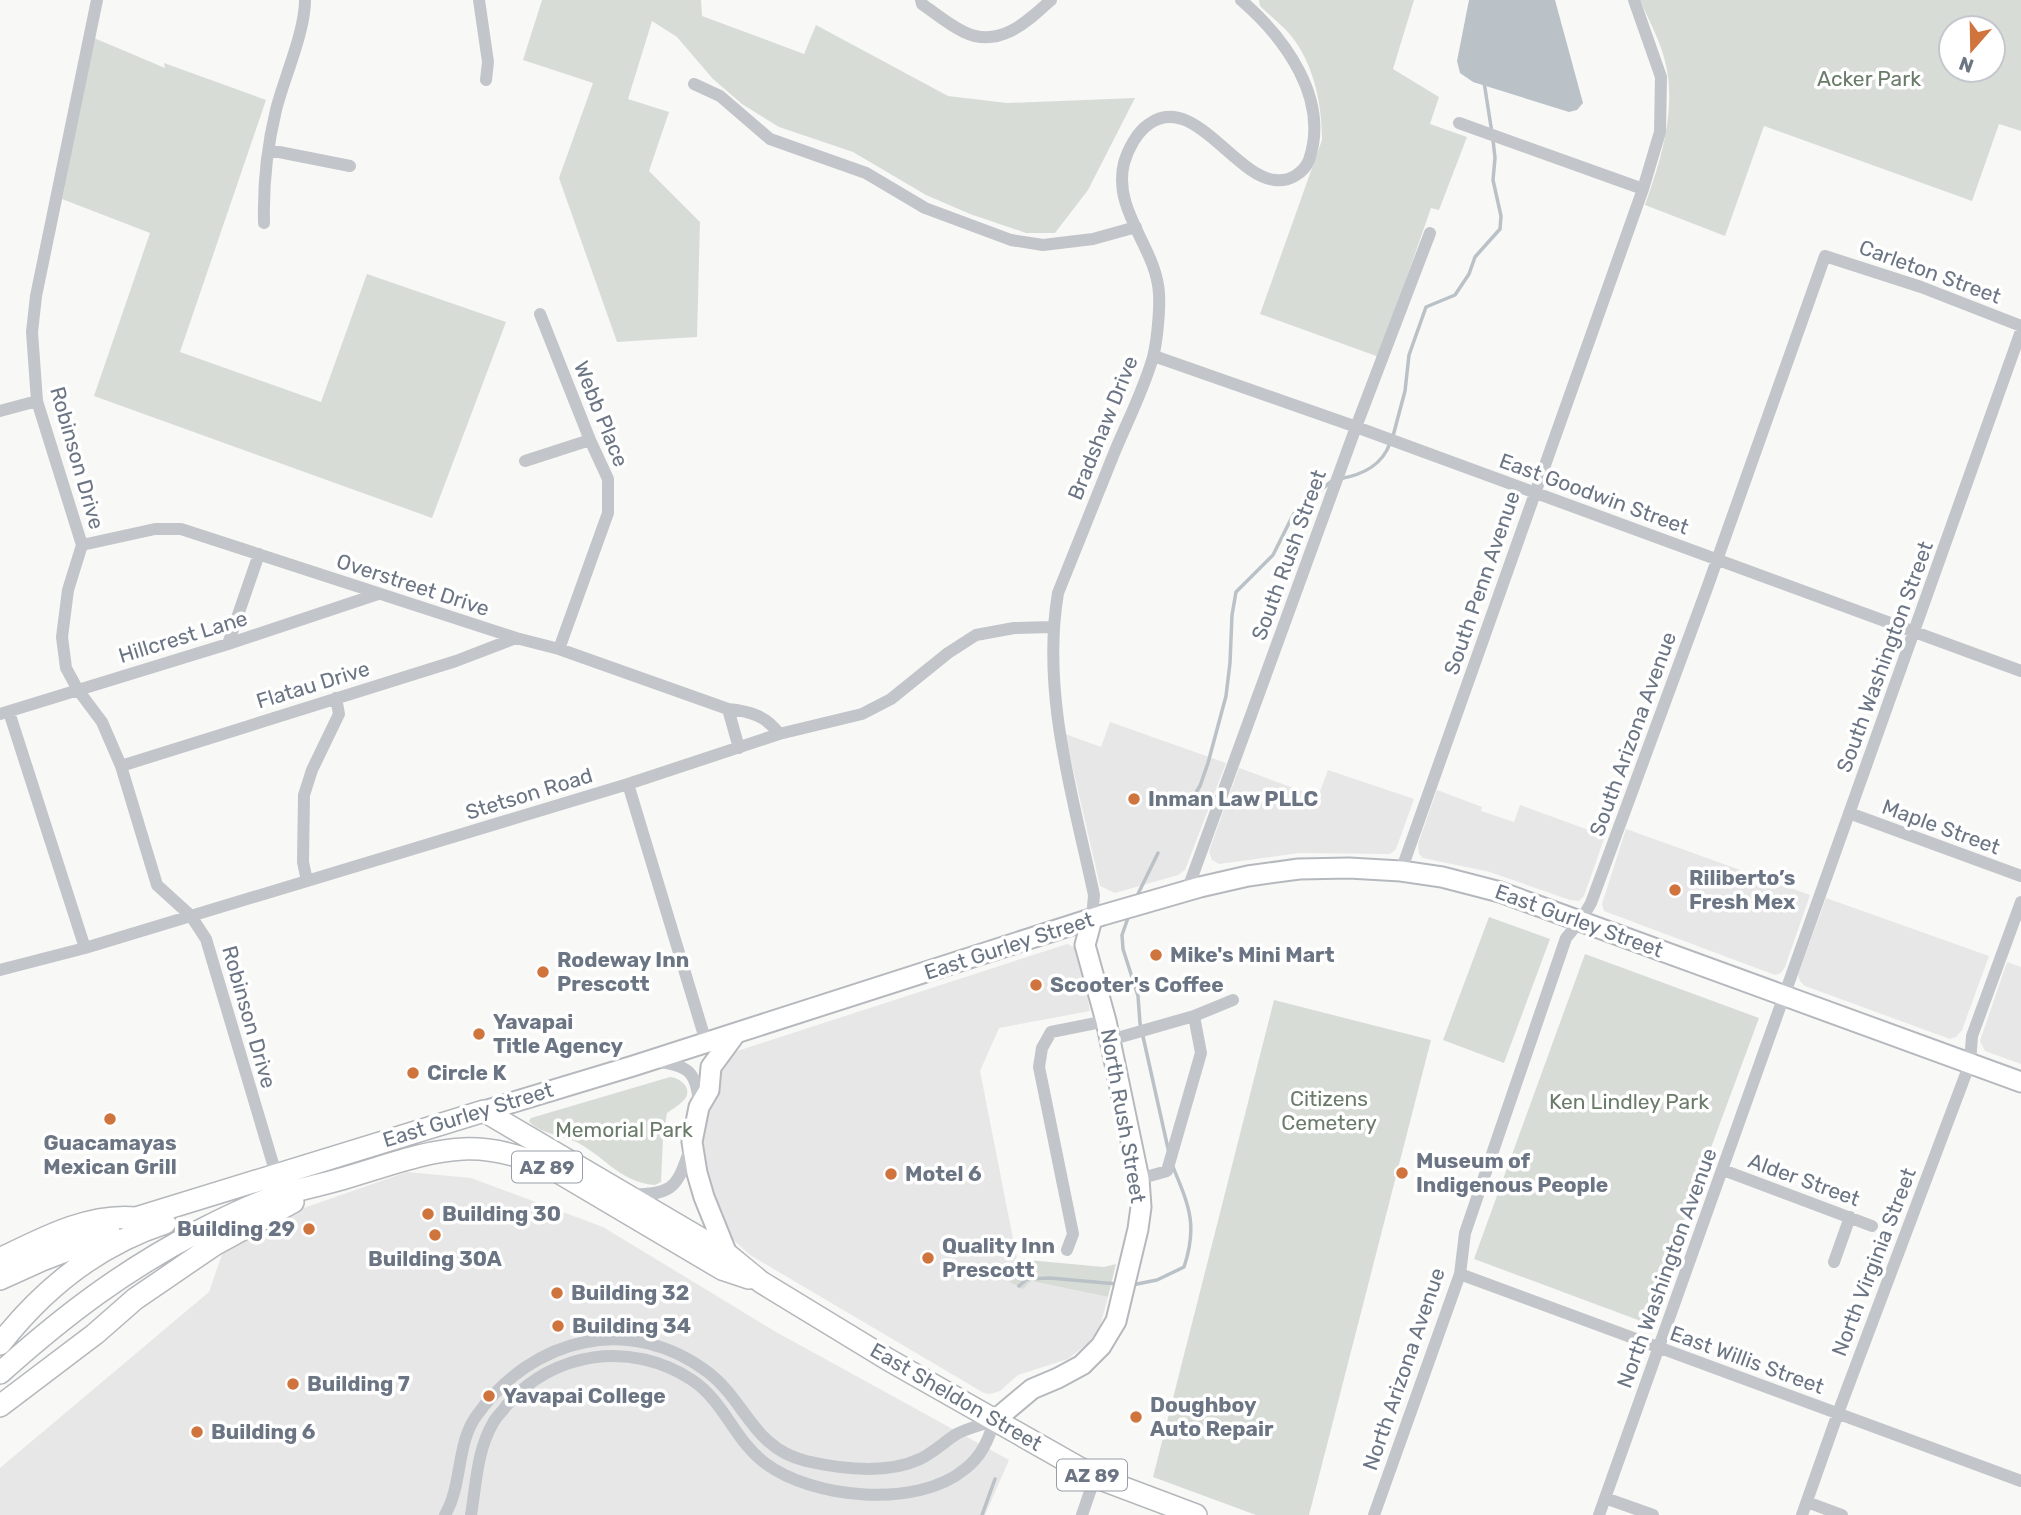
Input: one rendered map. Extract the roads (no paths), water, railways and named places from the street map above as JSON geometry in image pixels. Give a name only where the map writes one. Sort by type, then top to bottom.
[{"type":"main road","name":"East Gurley Street","points":[[0,1259],[36,1241],[99,1219],[117,1216],[136,1218],[633,1066],[1091,919],[1248,876],[1299,869],[1401,871],[1481,886],[1581,920],[2021,1082]]},
{"type":"main road","name":"North Rush Street","points":[[995,1420],[1031,1389],[1082,1365],[1101,1346],[1116,1321],[1138,1229],[1139,1180],[1108,1030],[1086,944],[1091,919]]},
{"type":"main road","points":[[727,1254],[704,1197],[692,1142],[699,1107],[709,1090],[711,1067],[736,1033]]},
{"type":"main road","name":"East Sheldon Street","points":[[484,1111],[727,1254],[761,1282],[889,1360],[1095,1477],[1196,1515]]},
{"type":"main road","name":"East Sheldon Street","points":[[313,1188],[434,1152],[469,1148],[503,1151],[531,1159],[558,1172],[722,1269],[761,1282]]},
{"type":"main road","points":[[0,1343],[22,1316],[59,1281],[95,1254],[144,1230],[283,1185],[320,1160]]},
{"type":"main road","points":[[0,1373],[94,1294],[167,1248],[236,1213],[281,1195],[313,1188]]},
{"type":"main road","name":"AZ 89","points":[[0,1406],[95,1334],[135,1299],[214,1245],[313,1188]]},
{"type":"main road","points":[[0,1279],[106,1236],[136,1218]]},
{"type":"main road","points":[[0,1250],[36,1241]]},
{"type":"street","name":"Robinson Drive","points":[[97,0],[36,296],[32,332],[37,401],[82,545],[68,590],[62,637],[66,668],[78,690],[102,722],[121,766],[157,885],[191,916],[206,939],[275,1174]]},
{"type":"street","points":[[264,223],[263,187],[275,112],[300,27],[305,0]]},
{"type":"street","points":[[479,0],[488,62],[486,80]]},
{"type":"street","points":[[921,0],[922,4],[965,33],[990,38],[1007,34],[1026,23],[1051,0]]},
{"type":"street","name":"Bradshaw Drive","points":[[1091,919],[1094,895],[1054,696],[1052,627],[1058,593],[1154,356],[1159,294],[1154,265],[1129,214],[1122,187],[1124,164],[1141,130],[1157,118],[1177,117],[1202,129],[1256,174],[1275,180],[1293,178],[1307,165],[1315,143],[1316,120],[1310,98],[1295,64],[1252,5],[1241,0]]},
{"type":"street","name":"South Penn Avenue","points":[[1401,871],[1643,189],[1660,132],[1661,77],[1634,0]]},
{"type":"street","points":[[694,85],[719,96],[769,139],[866,173],[925,208],[1011,240],[1043,245],[1093,239],[1136,228]]},
{"type":"street","points":[[1459,123],[1643,189]]},
{"type":"street","points":[[270,150],[350,166]]},
{"type":"street","name":"South Rush Street","points":[[1187,891],[1356,427],[1430,233]]},
{"type":"street","name":"Carleton Street","points":[[1825,256],[1921,287],[2021,329]]},
{"type":"street","name":"South Arizona Avenue","points":[[1581,920],[1598,885],[1825,256]]},
{"type":"street","name":"Webb Place","points":[[540,314],[608,479],[608,513],[559,649]]},
{"type":"street","name":"South Washington Street","points":[[1785,995],[2021,329]]},
{"type":"street","name":"East Goodwin Street","points":[[1154,356],[1356,427],[2021,671]]},
{"type":"street","points":[[0,411],[37,401]]},
{"type":"street","points":[[525,460],[590,440]]},
{"type":"street","name":"Overstreet Drive","points":[[82,545],[155,529],[181,529],[516,638],[559,649],[728,709],[742,710],[770,721],[779,734]]},
{"type":"street","points":[[228,644],[259,554]]},
{"type":"street","name":"Hillcrest Lane","points":[[5,713],[378,594]]},
{"type":"street","name":"Stetson Road","points":[[0,970],[85,948],[628,784],[779,734],[862,714],[891,699],[948,653],[976,635],[1014,628],[1052,627]]},
{"type":"street","name":"Flatau Drive","points":[[121,766],[456,661],[516,638]]},
{"type":"street","points":[[307,881],[303,862],[304,795],[312,769],[339,714],[336,698]]},
{"type":"street","points":[[728,709],[739,748]]},
{"type":"street","points":[[5,713],[85,948]]},
{"type":"street","points":[[628,784],[706,1042]]},
{"type":"street","name":"Maple Street","points":[[1849,813],[2021,876]]},
{"type":"street","name":"North Virginia Street","points":[[1802,1515],[1970,1063],[1972,1036],[2021,902]]},
{"type":"street","name":"North Arizona Avenue","points":[[1374,1515],[1460,1274],[1465,1233],[1566,938],[1581,920]]},
{"type":"street","name":"North Washington Avenue","points":[[1599,1515],[1785,995]]},
{"type":"street","points":[[1067,1250],[1073,1234],[1039,1067],[1042,1048],[1051,1032],[1108,1030],[1194,1016],[1233,1000]]},
{"type":"street","points":[[1139,1180],[1167,1171],[1201,1053],[1194,1016]]},
{"type":"street","points":[[633,1066],[656,1062],[679,1064],[691,1073],[698,1088],[699,1107]]},
{"type":"street","points":[[624,1193],[654,1195],[667,1190],[676,1183],[682,1172],[692,1142]]},
{"type":"street","name":"Alder Street","points":[[1723,1170],[1872,1226]]},
{"type":"street","points":[[1834,1262],[1850,1217]]},
{"type":"street","name":"East Willis Street","points":[[1460,1274],[2021,1481]]},
{"type":"street","points":[[445,1515],[455,1494],[464,1447],[476,1416],[514,1374],[536,1359],[562,1347],[606,1339],[641,1342],[673,1353],[709,1374],[732,1396],[753,1427],[776,1448],[804,1460],[859,1469],[890,1467],[917,1460],[941,1448],[956,1434],[995,1420]]},
{"type":"street","points":[[471,1515],[482,1450],[493,1422],[515,1395],[540,1376],[566,1363],[598,1356],[629,1356],[666,1366],[693,1381],[713,1398],[747,1447],[765,1464],[800,1482],[837,1491],[865,1495],[895,1494],[926,1489],[950,1480],[967,1468],[985,1447],[995,1420]]},
{"type":"street","points":[[1082,1515],[1095,1477]]},
{"type":"street","points":[[1605,1498],[1653,1515]]},
{"type":"street","points":[[1807,1502],[1842,1515]]},
{"type":"waterway","points":[[1484,82],[1492,133]]},
{"type":"waterway","points":[[1393,436],[1405,391],[1409,355],[1426,307],[1455,295],[1469,274],[1475,257],[1500,229],[1501,216],[1493,180],[1493,140]]},
{"type":"waterway","points":[[1339,479],[1370,468],[1382,458],[1390,443]]},
{"type":"waterway","points":[[1190,802],[1200,786],[1208,763],[1226,696],[1236,592],[1273,555],[1293,515],[1332,481]]},
{"type":"waterway","points":[[1136,898],[1158,853]]},
{"type":"waterway","points":[[1129,915],[1122,935],[1123,949],[1138,996],[1140,1023],[1169,1153]]},
{"type":"waterway","points":[[1132,1285],[1157,1280],[1184,1267],[1190,1239],[1190,1216],[1173,1167]]},
{"type":"waterway","points":[[1019,1286],[1027,1279],[1050,1278],[1117,1284]]},
{"type":"waterway","points":[[982,1515],[995,1479]]},
{"type":"place","name":"Inman Law PLLC","points":[[1134,799]]},
{"type":"place","name":"Riliberto’s Fresh Mex","points":[[1675,890]]},
{"type":"place","name":"Mike's Mini Mart","points":[[1156,955]]},
{"type":"place","name":"Rodeway Inn Prescott","points":[[543,972]]},
{"type":"place","name":"Scooter's Coffee","points":[[1036,985]]},
{"type":"place","name":"Yavapai Title Agency","points":[[479,1034]]},
{"type":"place","name":"Circle K","points":[[413,1073]]},
{"type":"place","name":"Guacamayas Mexican Grill","points":[[110,1119]]},
{"type":"place","name":"Museum of Indigenous People","points":[[1402,1173]]},
{"type":"place","name":"Motel 6","points":[[891,1174]]},
{"type":"place","name":"Building 30","points":[[428,1214]]},
{"type":"place","name":"Building 29","points":[[309,1229]]},
{"type":"place","name":"Building 30A","points":[[435,1235]]},
{"type":"place","name":"Quality Inn Prescott","points":[[928,1258]]},
{"type":"place","name":"Building 32","points":[[557,1293]]},
{"type":"place","name":"Building 34","points":[[558,1326]]},
{"type":"place","name":"Building 7","points":[[293,1384]]},
{"type":"place","name":"Yavapai College","points":[[489,1396]]},
{"type":"place","name":"Doughboy Auto Repair","points":[[1136,1417]]},
{"type":"place","name":"Building 6","points":[[197,1432]]},
{"type":"park label","name":"Acker Park","points":[[1869,79]]},
{"type":"park label","name":"Ken Lindley Park","points":[[1629,1102]]},
{"type":"park label","name":"Citizens Cemetery","points":[[1329,1111]]},
{"type":"park label","name":"Memorial Park","points":[[624,1130]]}]
